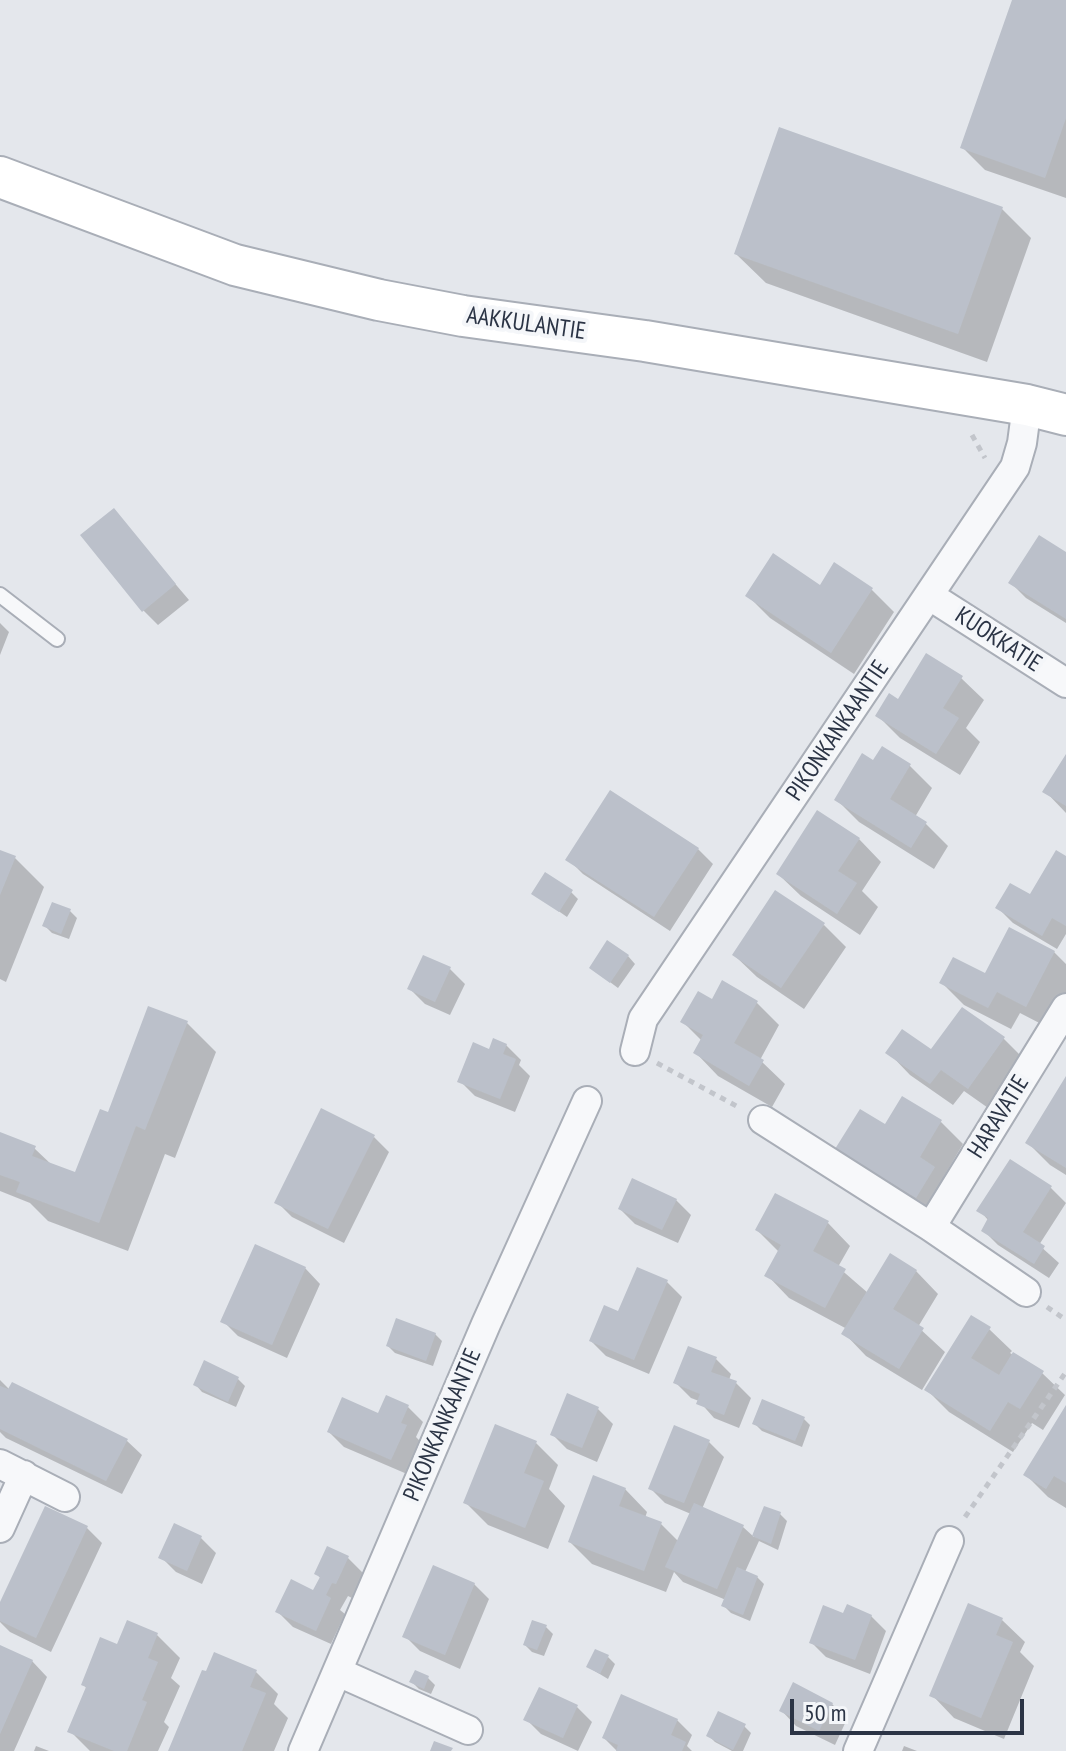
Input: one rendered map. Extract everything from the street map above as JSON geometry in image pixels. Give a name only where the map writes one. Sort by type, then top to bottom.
[{"type":"street","name":"AAKKULANTIE","points":[[0,177],[235,265],[379,300],[463,316],[645,341],[1027,405],[1066,415]]},
{"type":"street","name":"PIKONKANKAANTIE","points":[[635,1051],[643,1019],[1015,467],[1027,405]]},
{"type":"street","name":"KUOKKATIE","points":[[930,596],[1066,683]]},
{"type":"street","name":"HARAVATIE","points":[[931,1227],[1066,1008]]},
{"type":"street","name":"PIKONKANKAANTIE","points":[[303,1751],[486,1324],[587,1101]]},
{"type":"street","points":[[763,1120],[931,1227],[1026,1292]]},
{"type":"street","points":[[0,1528],[12,1470],[65,1497]]},
{"type":"street","points":[[858,1751],[949,1541]]},
{"type":"street","points":[[338,1672],[468,1730]]},
{"type":"lane","points":[[0,595],[57,639]]},
{"type":"path","points":[[635,1051],[763,1120]]},
{"type":"path","points":[[949,1541],[1066,1372]]},
{"type":"building","points":[[1012,0],[1066,0],[1066,118],[1045,178],[960,148]]},
{"type":"building","points":[[779,127],[1003,207],[958,334],[734,254]]},
{"type":"building","points":[[114,508],[176,584],[142,612],[80,535]]},
{"type":"building","points":[[1039,535],[1066,552],[1066,619],[1008,583]]},
{"type":"building","points":[[773,553],[820,585],[834,562],[873,588],[831,653],[745,596]]},
{"type":"building","points":[[926,653],[963,676],[943,708],[959,718],[936,754],[875,716],[889,693],[898,699]]},
{"type":"building","points":[[882,746],[911,764],[890,799],[927,822],[911,848],[834,800],[862,753],[873,760]]},
{"type":"building","points":[[1066,754],[1066,806],[1042,792]]},
{"type":"building","points":[[610,790],[699,848],[654,917],[565,860]]},
{"type":"building","points":[[817,810],[860,838],[838,871],[857,883],[837,914],[776,874]]},
{"type":"building","points":[[0,850],[16,856],[0,895]]},
{"type":"building","points":[[1056,850],[1066,856],[1066,926],[1052,918],[1042,936],[995,908],[1010,883],[1030,894]]},
{"type":"building","points":[[545,872],[573,890],[559,912],[531,894]]},
{"type":"building","points":[[775,890],[825,923],[781,988],[732,955]]},
{"type":"building","points":[[52,902],[71,909],[61,934],[42,926]]},
{"type":"building","points":[[1009,927],[1055,951],[1026,1007],[997,992],[988,1008],[939,983],[953,957],[985,973]]},
{"type":"building","points":[[607,940],[629,955],[610,983],[589,968]]},
{"type":"building","points":[[423,955],[451,967],[435,1002],[407,989]]},
{"type":"building","points":[[722,980],[758,1001],[734,1043],[764,1060],[749,1086],[693,1053],[703,1035],[680,1022],[698,991],[712,999]]},
{"type":"building","points":[[148,1006],[188,1021],[145,1130],[136,1126],[99,1223],[16,1192],[20,1182],[0,1175],[0,1132],[36,1146],[32,1156],[75,1172],[100,1109],[108,1112]]},
{"type":"building","points":[[962,1007],[1005,1037],[968,1089],[941,1070],[930,1084],[885,1053],[902,1029],[931,1049]]},
{"type":"building","points":[[493,1038],[507,1044],[503,1054],[516,1059],[500,1099],[457,1082],[473,1042],[489,1049]]},
{"type":"building","points":[[1066,1076],[1066,1168],[1025,1143]]},
{"type":"building","points":[[902,1096],[942,1120],[920,1157],[935,1167],[916,1198],[835,1149],[860,1109],[885,1124]]},
{"type":"building","points":[[321,1108],[375,1135],[328,1229],[274,1203]]},
{"type":"building","points":[[1010,1159],[1052,1186],[1023,1232],[1045,1246],[1034,1264],[981,1231],[988,1218],[976,1211]]},
{"type":"building","points":[[632,1178],[677,1199],[662,1230],[618,1209]]},
{"type":"building","points":[[775,1193],[829,1221],[813,1251],[846,1269],[825,1308],[764,1276],[781,1245],[755,1230]]},
{"type":"building","points":[[255,1244],[306,1267],[272,1345],[220,1322]]},
{"type":"building","points":[[890,1253],[917,1270],[893,1309],[924,1328],[899,1369],[841,1334]]},
{"type":"building","points":[[637,1267],[668,1280],[634,1360],[589,1341],[604,1305],[618,1311]]},
{"type":"building","points":[[971,1315],[991,1327],[971,1358],[999,1375],[1013,1352],[1044,1371],[1020,1409],[1008,1402],[990,1431],[924,1390]]},
{"type":"building","points":[[396,1318],[436,1333],[426,1361],[386,1346]]},
{"type":"building","points":[[688,1346],[717,1357],[711,1372],[737,1381],[724,1415],[696,1404],[700,1394],[673,1383]]},
{"type":"building","points":[[204,1360],[239,1377],[228,1402],[193,1385]]},
{"type":"building","points":[[12,1382],[128,1439],[106,1481],[0,1429],[0,1386],[8,1389]]},
{"type":"building","points":[[567,1393],[599,1407],[582,1448],[550,1435]]},
{"type":"building","points":[[386,1395],[409,1405],[401,1423],[407,1425],[391,1460],[327,1432],[342,1397],[378,1413]]},
{"type":"building","points":[[762,1399],[805,1417],[795,1441],[752,1424]]},
{"type":"building","points":[[1066,1405],[1066,1483],[1054,1476],[1046,1489],[1023,1475]]},
{"type":"building","points":[[495,1424],[537,1441],[524,1473],[544,1481],[525,1528],[463,1503]]},
{"type":"building","points":[[674,1425],[710,1440],[684,1503],[648,1489]]},
{"type":"building","points":[[593,1475],[626,1488],[619,1506],[662,1522],[644,1571],[568,1542]]},
{"type":"building","points":[[694,1503],[744,1525],[717,1589],[665,1567]]},
{"type":"building","points":[[45,1506],[88,1526],[36,1638],[0,1621],[0,1602]]},
{"type":"building","points":[[764,1506],[781,1512],[771,1544],[752,1536]]},
{"type":"building","points":[[174,1523],[202,1536],[187,1571],[158,1558]]},
{"type":"building","points":[[327,1546],[349,1556],[336,1584],[332,1583],[326,1595],[331,1598],[316,1631],[275,1612],[291,1579],[313,1590],[320,1577],[314,1574]]},
{"type":"building","points":[[433,1565],[475,1583],[445,1655],[402,1637]]},
{"type":"building","points":[[737,1567],[758,1576],[743,1615],[721,1606]]},
{"type":"building","points":[[968,1603],[1003,1618],[996,1635],[1013,1642],[981,1718],[929,1696]]},
{"type":"building","points":[[847,1604],[872,1615],[855,1660],[809,1643],[823,1605],[843,1613]]},
{"type":"building","points":[[127,1620],[158,1633],[148,1658],[158,1662],[142,1700],[147,1702],[127,1751],[114,1751],[67,1732],[86,1687],[81,1685],[100,1637],[117,1644]]},
{"type":"building","points":[[532,1620],[547,1625],[537,1650],[523,1645]]},
{"type":"building","points":[[0,1645],[33,1660],[0,1734]]},
{"type":"building","points":[[595,1649],[609,1655],[600,1674],[586,1667]]},
{"type":"building","points":[[214,1652],[257,1670],[250,1687],[266,1693],[242,1751],[168,1751],[202,1670],[206,1671]]},
{"type":"building","points":[[415,1670],[429,1676],[424,1689],[409,1682]]},
{"type":"building","points":[[793,1682],[833,1703],[819,1731],[779,1711]]},
{"type":"building","points":[[539,1687],[578,1705],[563,1738],[523,1720]]},
{"type":"building","points":[[621,1694],[678,1719],[671,1735],[686,1742],[682,1751],[616,1751],[618,1745],[602,1738]]},
{"type":"building","points":[[718,1711],[746,1724],[733,1750],[706,1736]]},
{"type":"building","points":[[434,1741],[453,1748],[451,1751],[430,1751]]}]
